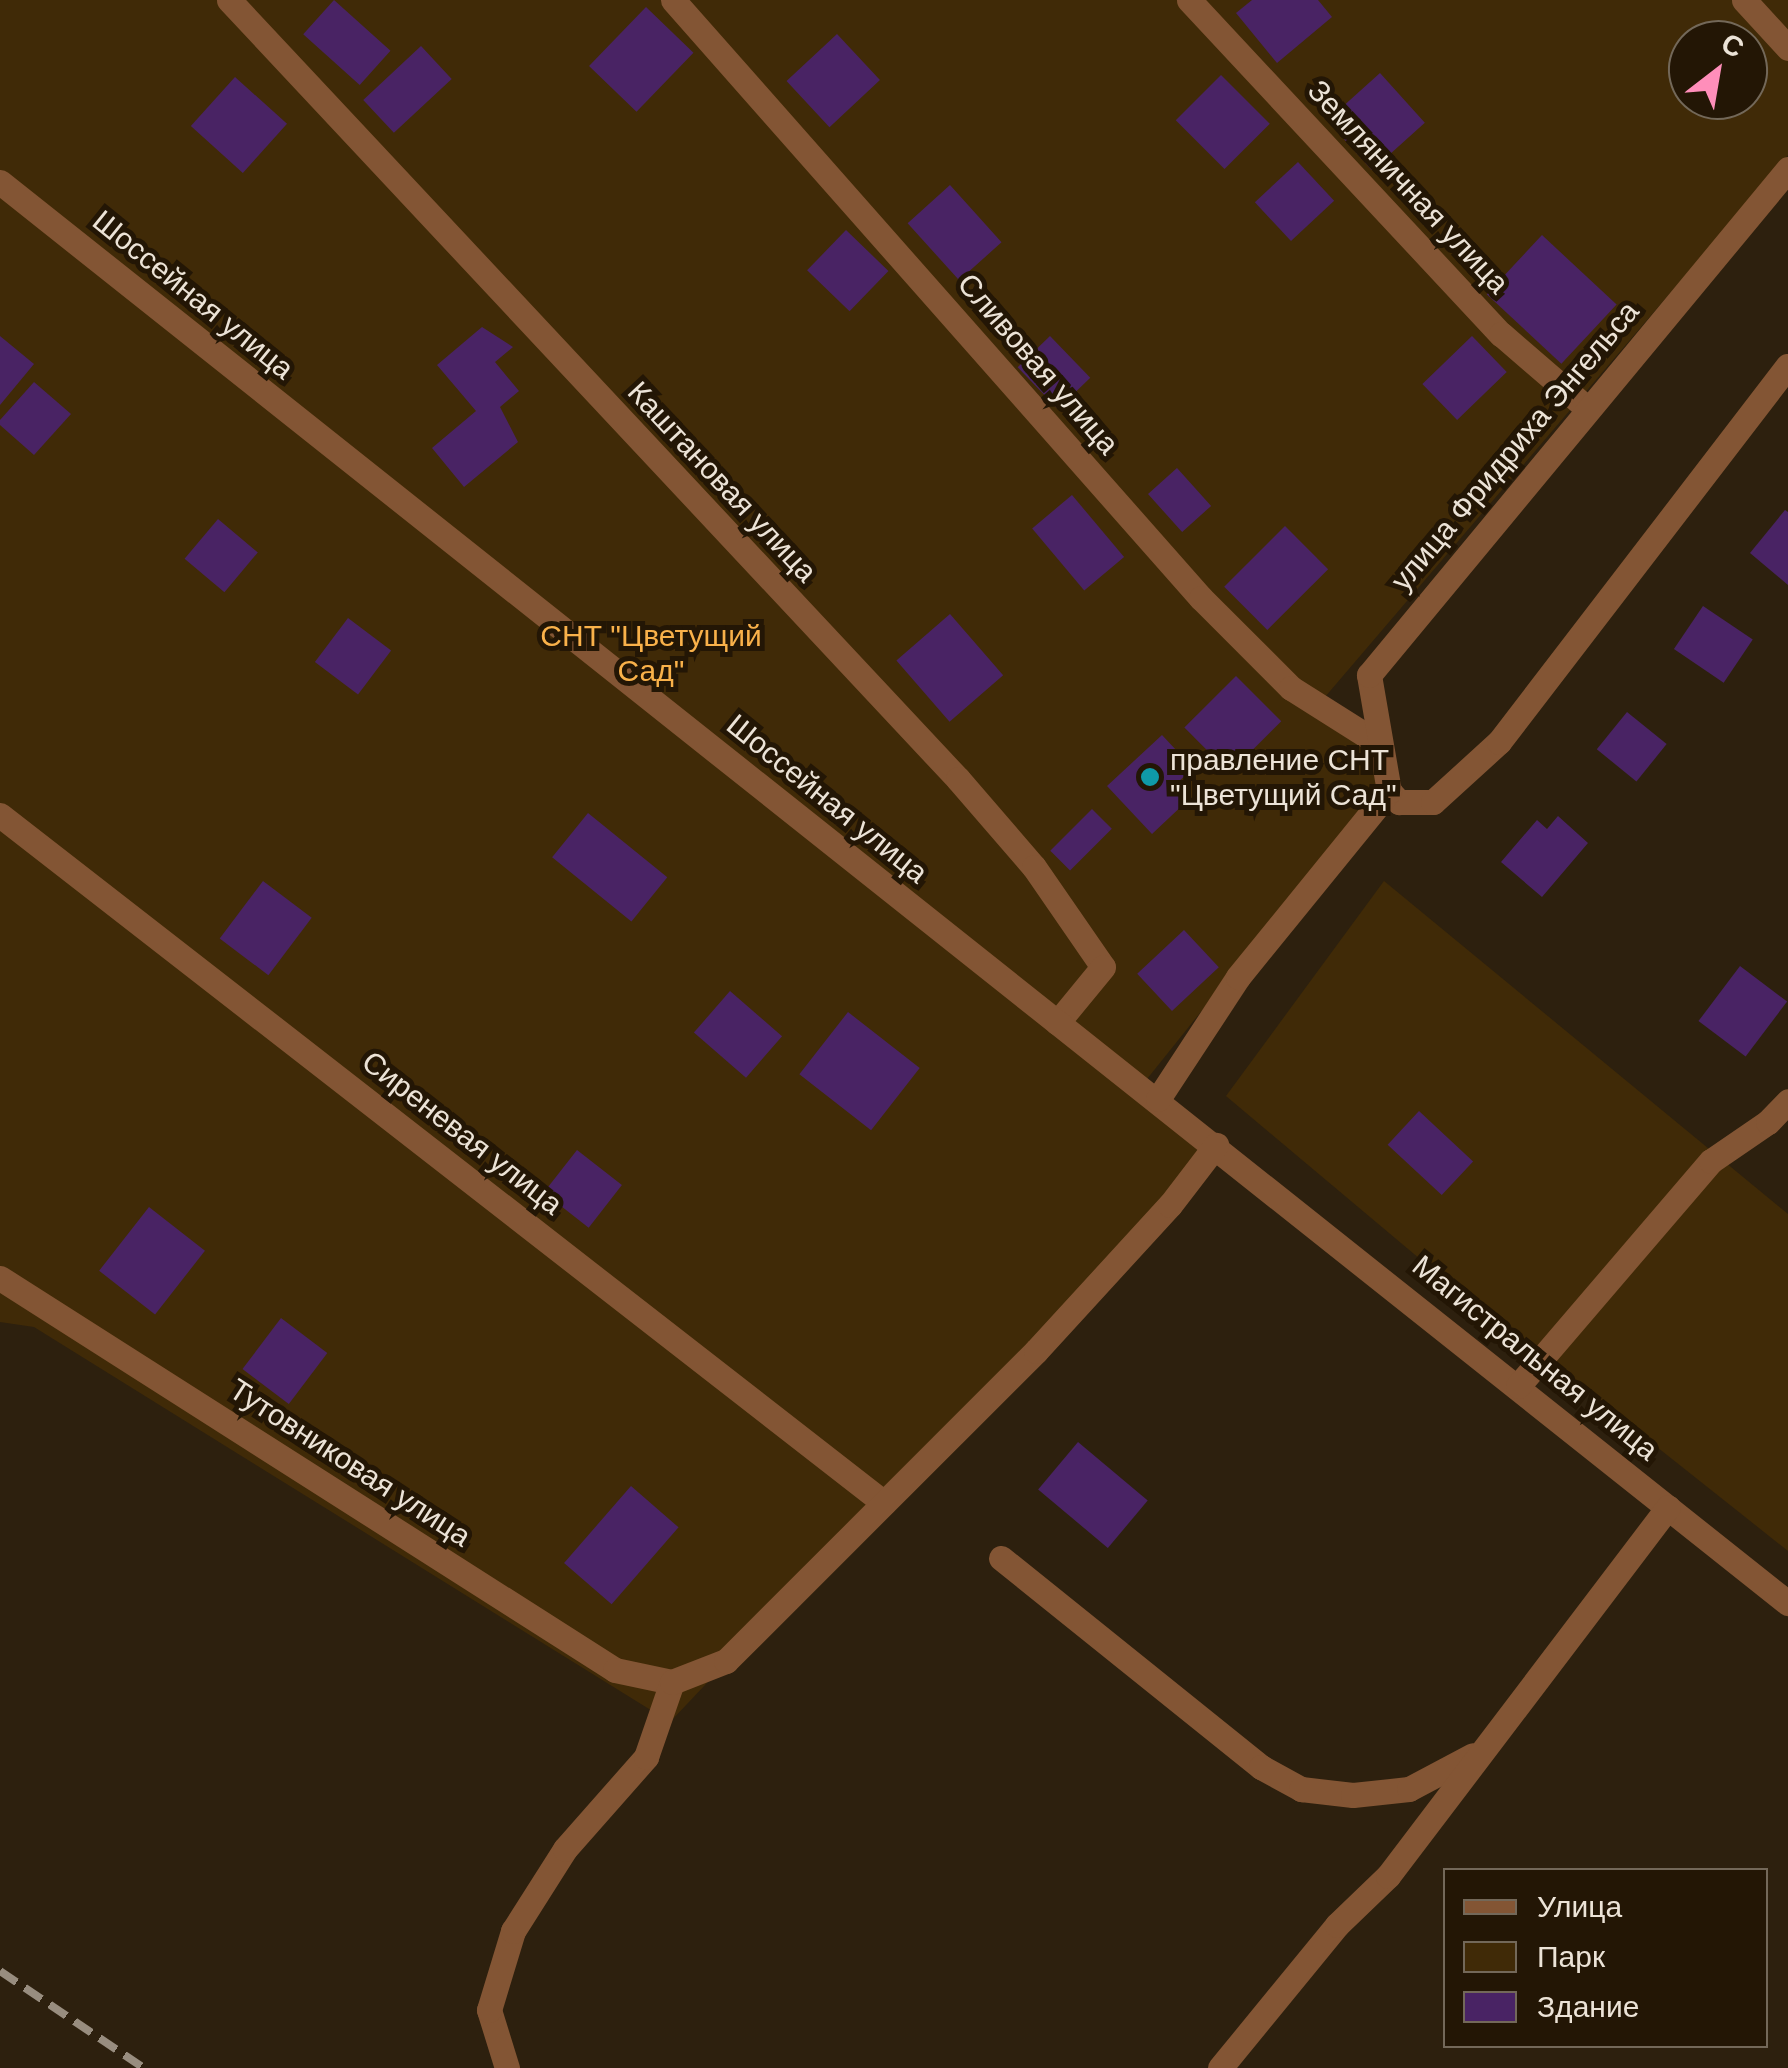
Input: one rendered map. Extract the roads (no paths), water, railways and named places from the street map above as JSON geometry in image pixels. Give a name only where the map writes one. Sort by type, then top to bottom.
[{"type":"street","name":"Каштановая улица","points":[[229,0],[958,779],[1034,868],[1103,967],[1057,1023]]},
{"type":"street","name":"Сливовая улица","points":[[673,0],[1201,598],[1291,688],[1378,743]]},
{"type":"street","name":"Земляничная улица","points":[[1189,0],[1501,334],[1588,409]]},
{"type":"street","points":[[1744,0],[1788,48]]},
{"type":"street","name":"улица Фридриха Энгельса","points":[[1389,791],[1368,675],[1788,170]]},
{"type":"street","name":"Шоссейная улица","points":[[0,182],[1057,1023],[1241,1164]]},
{"type":"street","points":[[1158,1099],[1238,976],[1389,791],[1399,802],[1434,802],[1499,742],[1788,366]]},
{"type":"street","name":"Сиреневая улица","points":[[0,815],[884,1503]]},
{"type":"street","points":[[1518,1386],[1711,1161],[1768,1122],[1788,1101]]},
{"type":"street","points":[[508,2068],[489,2010],[513,1931],[565,1849],[646,1756],[672,1682],[726,1661],[1036,1351],[1170,1205],[1216,1146]]},
{"type":"street","name":"Магистральная улица","points":[[1241,1164],[1788,1603]]},
{"type":"street","name":"Тутовниковая улица","points":[[0,1278],[615,1670],[672,1682]]},
{"type":"street","points":[[1220,2068],[1337,1925],[1388,1876],[1477,1752],[1668,1506]]},
{"type":"street","points":[[1001,1558],[1261,1767],[1300,1789],[1353,1796],[1408,1789],[1477,1752]]},
{"type":"railway","points":[[0,1971],[144,2068]]},
{"type":"place","name":"правление СНТ \"Цветущий Сад\"","points":[[1150,777]]},
{"type":"park label","name":"СНТ \"Цветущий Сад\"","points":[[651,653]]}]
